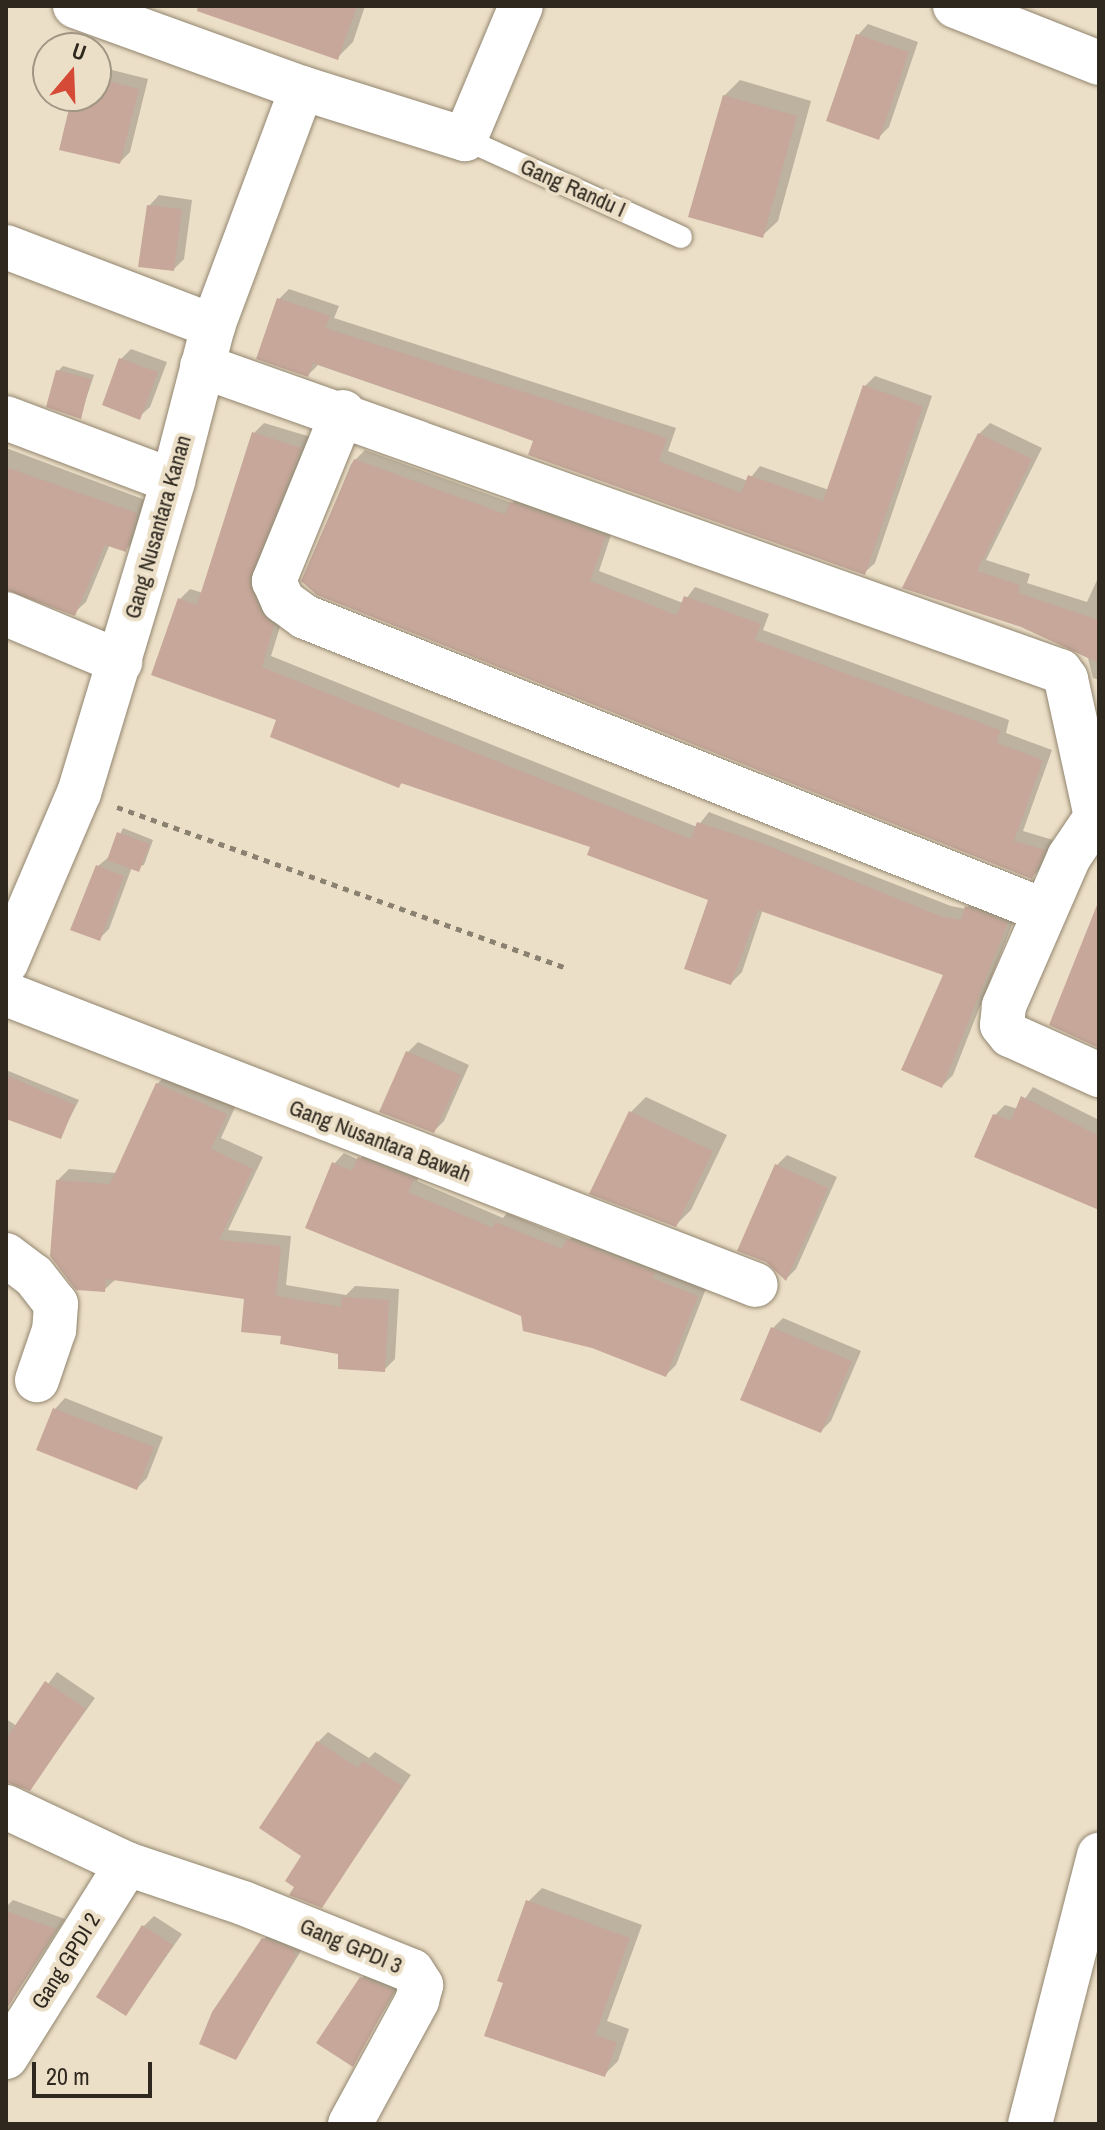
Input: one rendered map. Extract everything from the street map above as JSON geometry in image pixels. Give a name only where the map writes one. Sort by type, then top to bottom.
[{"type":"street","points":[[75,6],[302,88],[465,139],[521,6]]},
{"type":"street","points":[[955,6],[1099,63]]},
{"type":"street","name":"Gang Nusantara Kanan","points":[[6,963],[23,878],[79,793],[173,481],[208,346],[302,88]]},
{"type":"street","points":[[6,247],[343,412],[737,560],[1060,671],[1066,679],[1098,818],[1069,857],[1004,1006],[1002,1025],[1010,1035],[1099,1075]]},
{"type":"street","points":[[343,412],[274,581],[283,601],[305,617],[1045,911]]},
{"type":"street","points":[[6,418],[173,481]]},
{"type":"street","points":[[6,614],[120,662]]},
{"type":"street","name":"Gang Nusantara Bawah","points":[[6,994],[756,1285]]},
{"type":"street","points":[[6,1255],[34,1276],[56,1304],[54,1330],[37,1380]]},
{"type":"street","name":"Gang GPDI 3","points":[[6,1807],[127,1864],[243,1903],[412,1971],[421,1985],[417,2001],[350,2124]]},
{"type":"street","points":[[1030,2124],[1099,1855]]},
{"type":"street","name":"Gang GPDI 2","points":[[6,2057],[127,1864]]},
{"type":"lane","name":"Gang Randu I","points":[[465,139],[681,237]]},
{"type":"path","points":[[79,793],[564,967]]},
{"type":"building","points":[[198,6],[357,6],[338,60],[197,11]]},
{"type":"building","points":[[856,34],[909,52],[879,140],[826,121]]},
{"type":"building","points":[[112,82],[139,89],[120,164],[59,150],[68,112],[112,112]]},
{"type":"building","points":[[723,95],[797,116],[763,238],[688,217]]},
{"type":"building","points":[[147,205],[182,209],[174,271],[138,267]]},
{"type":"building","points":[[277,298],[330,316],[325,328],[667,438],[659,461],[741,493],[748,475],[823,501],[863,385],[923,406],[865,575],[528,455],[533,441],[448,410],[313,363],[308,377],[256,359]]},
{"type":"building","points":[[119,358],[158,372],[140,420],[102,405]]},
{"type":"building","points":[[56,370],[91,379],[81,419],[46,407]]},
{"type":"building","points":[[252,432],[301,448],[249,581],[260,611],[274,626],[262,667],[691,839],[697,822],[761,843],[940,916],[961,920],[965,906],[1008,923],[942,1088],[901,1070],[943,975],[758,910],[731,985],[684,969],[708,900],[587,855],[590,847],[401,783],[399,788],[270,737],[276,720],[151,675],[178,598],[197,605]]},
{"type":"building","points":[[978,433],[1032,459],[977,571],[1020,585],[1018,593],[1099,620],[1099,663],[1021,627],[902,588]]},
{"type":"building","points":[[354,459],[505,514],[510,502],[606,536],[590,581],[677,615],[684,596],[761,624],[755,640],[1000,730],[997,743],[1043,760],[1014,841],[1045,850],[1032,879],[317,595],[301,581]]},
{"type":"building","points":[[6,467],[137,513],[126,552],[105,545],[75,616],[6,590]]},
{"type":"building","points":[[117,832],[150,844],[139,872],[107,860]]},
{"type":"building","points":[[96,865],[124,876],[100,941],[70,930]]},
{"type":"building","points":[[1099,906],[1099,1048],[1049,1025]]},
{"type":"building","points":[[406,1051],[461,1075],[434,1133],[379,1112]]},
{"type":"building","points":[[6,1075],[75,1105],[61,1139],[6,1119]]},
{"type":"building","points":[[156,1083],[227,1114],[211,1149],[253,1169],[219,1240],[281,1246],[276,1296],[341,1307],[342,1297],[389,1300],[385,1372],[338,1369],[338,1354],[280,1344],[281,1336],[241,1332],[244,1299],[106,1279],[105,1292],[76,1290],[50,1256],[56,1180],[110,1184]]},
{"type":"building","points":[[1021,1096],[1099,1136],[1099,1210],[974,1157],[993,1114],[1011,1120]]},
{"type":"building","points":[[629,1111],[713,1151],[676,1227],[589,1194]]},
{"type":"building","points":[[358,1157],[414,1179],[408,1192],[493,1228],[495,1222],[562,1249],[567,1239],[655,1273],[652,1278],[698,1296],[666,1377],[592,1348],[523,1331],[521,1316],[305,1228],[332,1162],[352,1171]]},
{"type":"building","points":[[775,1164],[828,1188],[786,1281],[766,1262],[737,1251]]},
{"type":"building","points":[[771,1327],[852,1361],[821,1433],[740,1400]]},
{"type":"building","points":[[53,1408],[154,1447],[137,1490],[36,1450]]},
{"type":"building","points":[[45,1681],[86,1709],[30,1791],[6,1782],[6,1739]]},
{"type":"building","points":[[317,1741],[358,1768],[363,1761],[402,1786],[322,1908],[289,1895],[294,1887],[285,1881],[301,1856],[259,1828]]},
{"type":"building","points":[[526,1900],[630,1938],[595,2035],[617,2042],[605,2077],[484,2036],[503,1983],[497,1981]]},
{"type":"building","points":[[6,1911],[56,1929],[6,2010]]},
{"type":"building","points":[[142,1925],[173,1945],[126,2016],[96,1997]]},
{"type":"building","points":[[262,1938],[294,1950],[296,1956],[236,2060],[199,2044],[212,2012]]},
{"type":"building","points":[[360,1977],[394,1991],[353,2067],[316,2043]]}]
